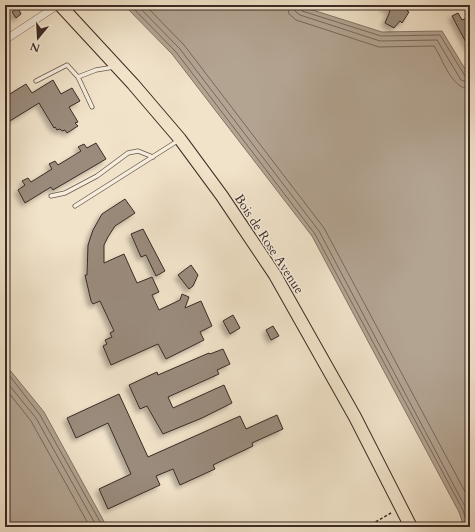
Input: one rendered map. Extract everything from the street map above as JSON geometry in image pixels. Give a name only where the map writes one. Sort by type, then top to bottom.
[{"type":"main road","name":"Bois de Rose Avenue","points":[[59,5],[117,66],[180,139],[222,196],[275,275],[355,417],[411,527]]},
{"type":"street","points":[[5,40],[59,5]]},
{"type":"lane","points":[[36,81],[67,65],[78,77],[92,107]]},
{"type":"lane","points":[[78,77],[96,70],[117,66]]},
{"type":"lane","points":[[75,206],[180,139]]},
{"type":"lane","points":[[51,196],[65,193],[97,176],[128,153],[138,151],[153,157]]},
{"type":"path","points":[[367,527],[402,507]]},
{"type":"water","points":[[124,5],[297,5],[382,32],[442,31],[470,77],[470,527],[464,527],[459,512],[312,236],[172,54]]},
{"type":"water","points":[[9,369],[44,412],[107,527],[5,527],[5,371]]},
{"type":"building","points":[[381,5],[405,5],[409,7],[407,11],[409,12],[402,23],[400,21],[394,28],[385,23],[390,11]]},
{"type":"building","points":[[18,8],[21,14],[16,18],[12,12]]},
{"type":"building","points":[[458,13],[462,20],[470,17],[470,50],[452,16]]},
{"type":"building","points":[[53,80],[61,94],[72,88],[80,101],[69,107],[78,122],[75,123],[78,126],[67,133],[65,130],[57,130],[55,127],[54,128],[39,103],[5,124],[5,97],[26,84],[32,93]]},
{"type":"building","points":[[96,143],[106,159],[53,190],[51,187],[25,203],[18,190],[25,185],[22,181],[28,178],[31,182],[52,169],[49,164],[55,161],[58,165],[81,151],[78,147],[84,144],[87,148]]},
{"type":"building","points":[[125,199],[135,213],[115,226],[108,237],[104,245],[104,263],[124,254],[137,283],[152,277],[159,292],[152,295],[159,310],[180,300],[182,294],[189,297],[185,308],[201,301],[212,326],[200,332],[204,340],[166,359],[158,344],[111,365],[103,346],[107,344],[105,340],[112,337],[110,333],[114,331],[100,301],[93,304],[91,301],[85,275],[87,275],[88,245],[93,230],[102,214]]},
{"type":"building","points":[[143,229],[165,271],[156,276],[146,255],[141,257],[131,234]]},
{"type":"building","points":[[191,265],[198,275],[193,286],[189,289],[178,275]]},
{"type":"building","points":[[233,315],[240,328],[230,334],[223,321]]},
{"type":"building","points":[[273,326],[279,336],[271,340],[266,330]]},
{"type":"building","points":[[223,349],[230,364],[217,370],[219,374],[168,397],[173,408],[224,385],[232,403],[202,418],[163,434],[147,406],[140,409],[129,385],[157,372],[158,375],[209,353],[210,354]]},
{"type":"building","points":[[119,394],[148,457],[240,416],[246,429],[277,415],[283,429],[252,443],[253,446],[213,465],[215,469],[180,485],[173,469],[156,476],[160,485],[108,509],[99,489],[131,474],[108,423],[76,438],[67,418]]}]
